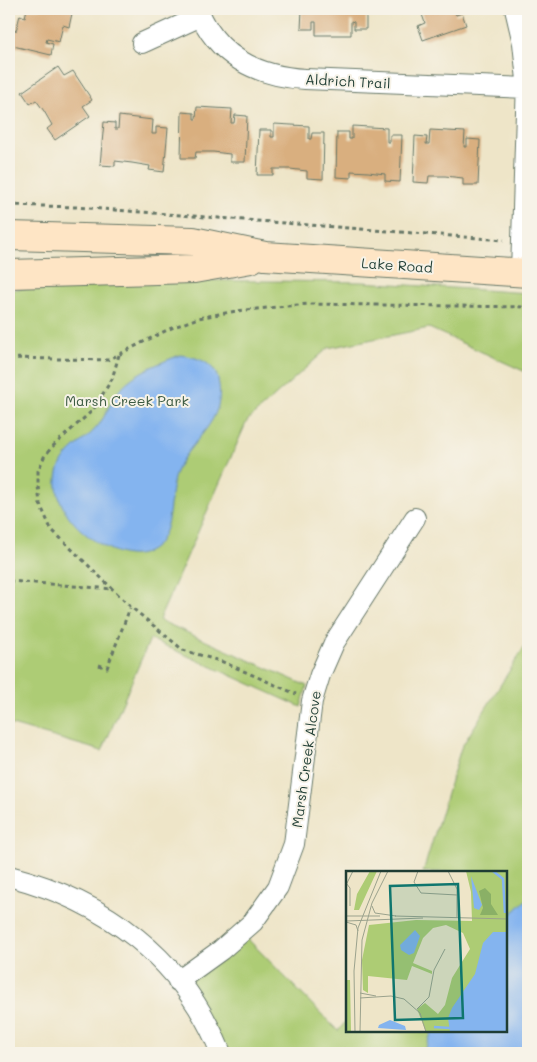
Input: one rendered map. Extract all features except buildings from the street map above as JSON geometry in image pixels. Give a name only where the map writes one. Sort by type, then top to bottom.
[{"type":"street","points":[[515,9],[523,42],[527,88],[524,273]]},
{"type":"street","points":[[142,43],[200,12]]},
{"type":"street","name":"Aldrich Trail","points":[[200,12],[215,39],[231,55],[248,66],[270,75],[305,79],[527,88]]},
{"type":"street","name":"Lake Road","points":[[17,235],[193,241],[265,256],[524,273]]},
{"type":"street","name":"Lake Road","points":[[9,274],[194,269],[265,256]]},
{"type":"street","name":"Marsh Creek Alcove","points":[[178,981],[221,950],[253,922],[278,887],[294,844],[312,701],[320,675],[334,643],[415,518]]},
{"type":"street","points":[[9,876],[41,884],[77,898],[108,917],[154,953],[201,1012],[221,1053]]},
{"type":"path","points":[[9,205],[76,207],[499,239]]},
{"type":"path","points":[[9,358],[98,361],[119,355],[198,318],[236,311],[308,304],[528,307]]},
{"type":"path","points":[[119,355],[112,379],[93,410],[52,447],[38,471],[40,504],[51,529],[130,607],[183,650],[229,664],[312,701]]},
{"type":"path","points":[[9,581],[113,589]]},
{"type":"path","points":[[99,665],[107,668],[130,607]]},
{"type":"green space","name":"Marsh Creek Park","points":[[166,280],[362,282],[528,293],[528,373],[429,328],[328,348],[247,421],[159,620],[307,686],[301,707],[150,639],[102,751],[9,724],[9,290],[74,283]]},
{"type":"green space","points":[[528,641],[528,1053],[221,1053],[178,981],[241,932],[338,1031],[346,1021],[346,1032],[507,1032],[507,871],[423,871],[461,748]]},
{"type":"water","points":[[180,355],[203,361],[216,373],[220,394],[218,407],[213,419],[182,460],[176,472],[173,481],[168,522],[161,540],[151,550],[142,554],[128,555],[119,553],[94,541],[72,521],[59,497],[57,483],[59,469],[66,456],[97,427],[118,392],[127,382],[148,368]]},
{"type":"water","points":[[528,898],[528,1053],[424,1053],[432,1032],[507,1032],[507,918]]}]
